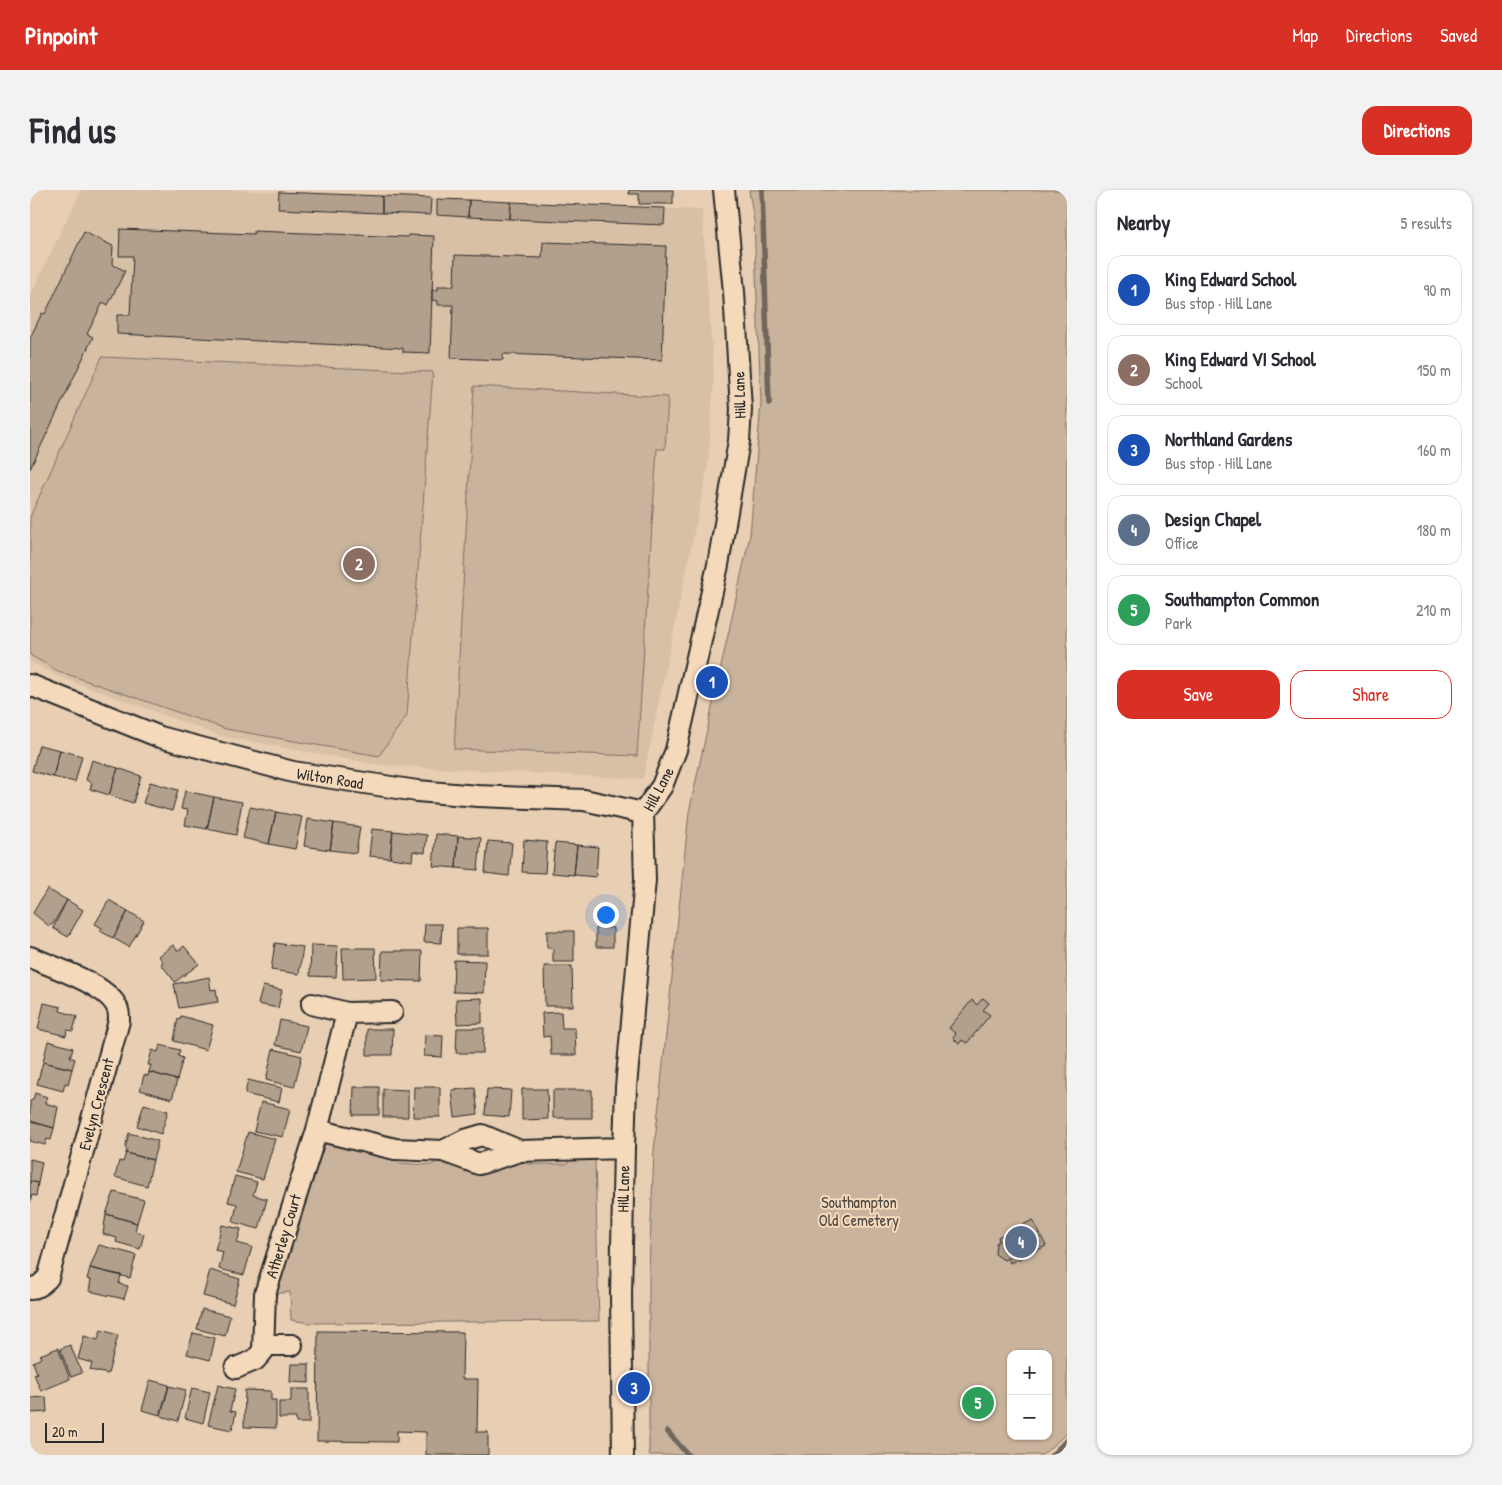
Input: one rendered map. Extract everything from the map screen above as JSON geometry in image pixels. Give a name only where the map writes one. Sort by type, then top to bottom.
[{"type":"street","name":"Hill Lane","points":[[623,1455],[621,1294],[624,1148],[626,1086],[645,880],[643,813],[662,786],[676,750],[718,564],[739,441],[741,409],[735,311],[724,190]]},
{"type":"street","name":"Wilton Road","points":[[30,685],[160,737],[293,772],[425,792],[584,800],[643,813]]},
{"type":"street","name":"Evelyn Crescent","points":[[30,957],[100,988],[111,998],[118,1009],[119,1021],[48,1278],[39,1286],[30,1289]]},
{"type":"street","points":[[312,1004],[347,1013],[392,1012]]},
{"type":"street","name":"Atherley Court","points":[[265,1345],[265,1294],[317,1130],[347,1013]]},
{"type":"street","points":[[317,1130],[395,1150],[443,1151],[479,1164],[520,1152],[624,1148]]},
{"type":"street","points":[[443,1151],[465,1140],[482,1135],[520,1152]]},
{"type":"street","points":[[236,1368],[255,1360],[263,1351],[265,1345],[292,1345]]},
{"type":"shaded area","points":[[81,190],[231,190],[702,210],[714,377],[708,466],[643,779],[380,765],[221,736],[55,675],[30,661],[30,296]]},
{"type":"green space","name":"Southampton Old Cemetery","points":[[749,190],[1067,190],[1067,1433],[1042,1455],[649,1455],[649,1270],[654,1151],[689,812],[750,535],[761,403],[754,221]]},
{"type":"green space","points":[[102,357],[433,372],[407,715],[379,756],[226,729],[58,671],[30,655],[30,517]]},
{"type":"green space","points":[[474,386],[668,397],[665,449],[657,449],[637,756],[454,749]]},
{"type":"green space","points":[[327,1142],[387,1155],[398,1163],[432,1165],[441,1157],[517,1157],[528,1164],[567,1164],[571,1158],[595,1158],[599,1321],[309,1323],[291,1320],[290,1292],[272,1294],[286,1246],[295,1241],[304,1207],[301,1196],[320,1150]]},
{"type":"building","points":[[629,190],[673,190],[673,204],[639,204],[639,194],[629,194]]},
{"type":"building","points":[[279,192],[382,196],[382,213],[278,209]]},
{"type":"building","points":[[382,196],[431,198],[430,215],[382,213]]},
{"type":"building","points":[[437,199],[469,200],[468,217],[437,215]]},
{"type":"building","points":[[469,200],[511,202],[510,219],[468,217]]},
{"type":"building","points":[[511,202],[665,208],[664,225],[510,219]]},
{"type":"building","points":[[120,229],[254,234],[254,231],[408,237],[408,235],[434,236],[430,353],[403,352],[403,348],[117,334],[117,315],[130,315],[133,256],[119,256]]},
{"type":"building","points":[[84,232],[113,246],[112,264],[125,271],[108,305],[103,302],[87,334],[93,337],[30,469],[30,338],[42,313],[45,314]]},
{"type":"building","points":[[543,242],[666,246],[662,360],[503,354],[503,360],[451,358],[453,305],[438,305],[438,301],[432,300],[432,290],[438,290],[438,286],[454,286],[455,255],[542,258]]},
{"type":"building","points":[[39,745],[60,750],[53,777],[32,771]]},
{"type":"building","points":[[60,750],[82,756],[75,782],[53,777]]},
{"type":"building","points":[[92,760],[118,768],[109,795],[90,789],[92,783],[86,780]]},
{"type":"building","points":[[118,768],[141,776],[133,803],[109,795]]},
{"type":"building","points":[[150,782],[178,790],[172,811],[143,803]]},
{"type":"building","points":[[185,791],[214,797],[207,829],[185,825],[188,810],[181,809]]},
{"type":"building","points":[[214,797],[242,802],[236,835],[207,829]]},
{"type":"building","points":[[250,807],[276,812],[269,844],[243,838]]},
{"type":"building","points":[[276,812],[302,817],[295,849],[269,844]]},
{"type":"building","points":[[308,819],[334,823],[330,850],[304,846]]},
{"type":"building","points":[[334,823],[360,827],[356,853],[330,850]]},
{"type":"building","points":[[372,829],[393,831],[390,858],[369,856]]},
{"type":"building","points":[[393,831],[427,835],[425,853],[413,851],[412,861],[390,858]]},
{"type":"building","points":[[436,834],[458,836],[456,868],[433,866]]},
{"type":"building","points":[[458,836],[481,838],[478,870],[456,868]]},
{"type":"building","points":[[524,840],[547,842],[545,873],[522,872]]},
{"type":"building","points":[[488,841],[512,843],[509,876],[485,873]]},
{"type":"building","points":[[555,843],[577,845],[574,875],[552,873]]},
{"type":"building","points":[[577,845],[598,847],[596,877],[574,875]]},
{"type":"building","points":[[47,889],[67,900],[53,924],[49,926],[33,913]]},
{"type":"building","points":[[67,900],[83,910],[68,937],[53,928]]},
{"type":"building","points":[[109,900],[128,911],[113,938],[100,931],[102,928],[95,924]]},
{"type":"building","points":[[128,911],[144,921],[129,947],[113,938]]},
{"type":"building","points":[[425,924],[442,924],[441,943],[424,942]]},
{"type":"building","points":[[457,928],[488,928],[488,954],[457,954]]},
{"type":"building","points":[[596,928],[613,928],[613,947],[596,947]]},
{"type":"building","points":[[547,931],[574,931],[574,962],[553,962],[553,948],[547,948]]},
{"type":"building","points":[[275,943],[303,947],[299,974],[271,970]]},
{"type":"building","points":[[173,945],[178,951],[184,946],[199,964],[175,982],[161,964],[163,962],[159,956]]},
{"type":"building","points":[[311,945],[338,946],[336,977],[310,976]]},
{"type":"building","points":[[342,948],[375,948],[376,978],[343,979]]},
{"type":"building","points":[[382,951],[422,951],[421,981],[381,980]]},
{"type":"building","points":[[454,960],[485,961],[484,993],[453,992]]},
{"type":"building","points":[[544,966],[572,966],[573,1006],[545,1006]]},
{"type":"building","points":[[209,977],[211,990],[216,989],[218,1002],[179,1008],[174,984]]},
{"type":"building","points":[[263,986],[282,990],[278,1008],[258,1004]]},
{"type":"building","points":[[482,998],[482,1023],[457,1024],[456,999]]},
{"type":"building","points":[[983,998],[989,1003],[983,1010],[990,1015],[967,1043],[962,1040],[959,1044],[953,1038],[956,1034],[949,1028],[972,1000],[977,1005]]},
{"type":"building","points":[[44,1003],[61,1007],[60,1011],[77,1016],[73,1031],[67,1030],[66,1036],[38,1029]]},
{"type":"building","points":[[561,1012],[562,1028],[575,1028],[576,1055],[551,1055],[550,1036],[543,1037],[542,1013]]},
{"type":"building","points":[[181,1016],[213,1025],[206,1050],[174,1041],[178,1018],[180,1019]]},
{"type":"building","points":[[280,1020],[307,1026],[301,1051],[275,1045]]},
{"type":"building","points":[[457,1028],[484,1028],[483,1053],[456,1053]]},
{"type":"building","points":[[367,1029],[393,1029],[392,1055],[367,1055]]},
{"type":"building","points":[[425,1035],[443,1036],[442,1057],[424,1056]]},
{"type":"building","points":[[48,1041],[73,1048],[70,1057],[75,1059],[72,1069],[43,1062]]},
{"type":"building","points":[[160,1045],[180,1050],[178,1056],[183,1058],[177,1080],[149,1072],[151,1065],[148,1065],[152,1050],[158,1052]]},
{"type":"building","points":[[273,1049],[302,1056],[294,1087],[266,1080]]},
{"type":"building","points":[[43,1062],[72,1069],[68,1084],[65,1083],[63,1091],[37,1084]]},
{"type":"building","points":[[149,1072],[177,1080],[172,1099],[140,1090],[144,1075],[148,1076]]},
{"type":"building","points":[[248,1080],[282,1088],[279,1102],[245,1094]]},
{"type":"building","points":[[354,1087],[379,1087],[379,1115],[353,1115]]},
{"type":"building","points":[[414,1087],[440,1087],[440,1117],[413,1117]]},
{"type":"building","points":[[475,1088],[478,1114],[455,1117],[452,1090]]},
{"type":"building","points":[[383,1089],[408,1090],[408,1117],[383,1117]]},
{"type":"building","points":[[487,1089],[511,1090],[509,1117],[485,1115]]},
{"type":"building","points":[[522,1089],[547,1089],[548,1119],[522,1120]]},
{"type":"building","points":[[553,1090],[592,1090],[592,1118],[553,1118]]},
{"type":"building","points":[[35,1093],[47,1097],[45,1103],[58,1107],[54,1128],[30,1121],[30,1101],[33,1100]]},
{"type":"building","points":[[261,1102],[290,1109],[283,1137],[254,1131]]},
{"type":"building","points":[[144,1104],[168,1111],[161,1134],[137,1126]]},
{"type":"building","points":[[30,1121],[54,1128],[51,1140],[47,1139],[45,1145],[30,1141]]},
{"type":"building","points":[[248,1132],[275,1139],[263,1179],[236,1172]]},
{"type":"building","points":[[129,1133],[158,1141],[153,1160],[126,1153],[127,1149],[125,1148]]},
{"type":"building","points":[[126,1153],[153,1160],[147,1186],[115,1177],[119,1161],[123,1162]]},
{"type":"building","points":[[30,1159],[42,1162],[38,1183],[30,1181]]},
{"type":"building","points":[[235,1176],[257,1182],[253,1195],[267,1199],[259,1229],[233,1222],[237,1204],[228,1202]]},
{"type":"building","points":[[30,1181],[38,1183],[36,1196],[32,1195],[30,1203]]},
{"type":"building","points":[[114,1192],[144,1200],[137,1223],[106,1214]]},
{"type":"building","points":[[106,1214],[137,1223],[135,1231],[144,1234],[140,1249],[116,1242],[117,1238],[103,1234]]},
{"type":"building","points":[[1033,1220],[1046,1246],[1010,1263],[1008,1258],[1004,1260],[995,1254],[996,1243],[999,1241],[998,1237]]},
{"type":"building","points":[[222,1225],[241,1229],[237,1243],[252,1247],[244,1275],[219,1269],[223,1252],[215,1250]]},
{"type":"building","points":[[99,1245],[136,1255],[130,1278],[90,1268]]},
{"type":"building","points":[[90,1268],[121,1275],[119,1284],[128,1286],[124,1299],[89,1291],[91,1280],[87,1279]]},
{"type":"building","points":[[210,1270],[240,1279],[233,1304],[203,1296]]},
{"type":"building","points":[[202,1309],[230,1316],[225,1336],[197,1329]]},
{"type":"building","points":[[101,1330],[118,1335],[108,1374],[90,1370],[92,1363],[78,1359],[84,1336],[98,1340]]},
{"type":"building","points":[[318,1331],[463,1332],[462,1379],[478,1379],[477,1432],[488,1432],[488,1455],[426,1455],[426,1432],[397,1431],[397,1442],[317,1441]]},
{"type":"building","points":[[193,1333],[215,1338],[210,1360],[187,1354]]},
{"type":"building","points":[[70,1345],[82,1373],[71,1377],[60,1349]]},
{"type":"building","points":[[58,1348],[70,1379],[41,1391],[34,1374],[37,1373],[33,1362],[41,1358],[40,1355]]},
{"type":"building","points":[[291,1364],[309,1364],[309,1383],[290,1382]]},
{"type":"building","points":[[150,1380],[169,1385],[160,1415],[142,1410]]},
{"type":"building","points":[[218,1385],[235,1389],[230,1411],[236,1412],[232,1430],[208,1425]]},
{"type":"building","points":[[169,1386],[186,1390],[178,1421],[161,1416]]},
{"type":"building","points":[[192,1388],[210,1392],[203,1423],[185,1418]]},
{"type":"building","points":[[291,1389],[309,1389],[309,1423],[296,1423],[296,1418],[279,1418],[279,1402],[291,1402]]},
{"type":"building","points":[[245,1390],[271,1391],[271,1400],[276,1400],[276,1428],[244,1427]]},
{"type":"building","points":[[46,1397],[47,1412],[30,1413],[30,1398]]},
{"type":"waterway","points":[[762,190],[769,403]]},
{"type":"waterway","points":[[667,1431],[688,1455]]},
{"type":"waterway","points":[[1052,1455],[1067,1440]]},
{"type":"place","name":"King Edward VI School","points":[[359,564]]},
{"type":"place","name":"King Edward School","points":[[712,682]]},
{"type":"place","name":"Design Chapel","points":[[1021,1242]]},
{"type":"place","name":"Northland Gardens","points":[[634,1388]]},
{"type":"place","name":"Southampton Common","points":[[978,1403]]}]
